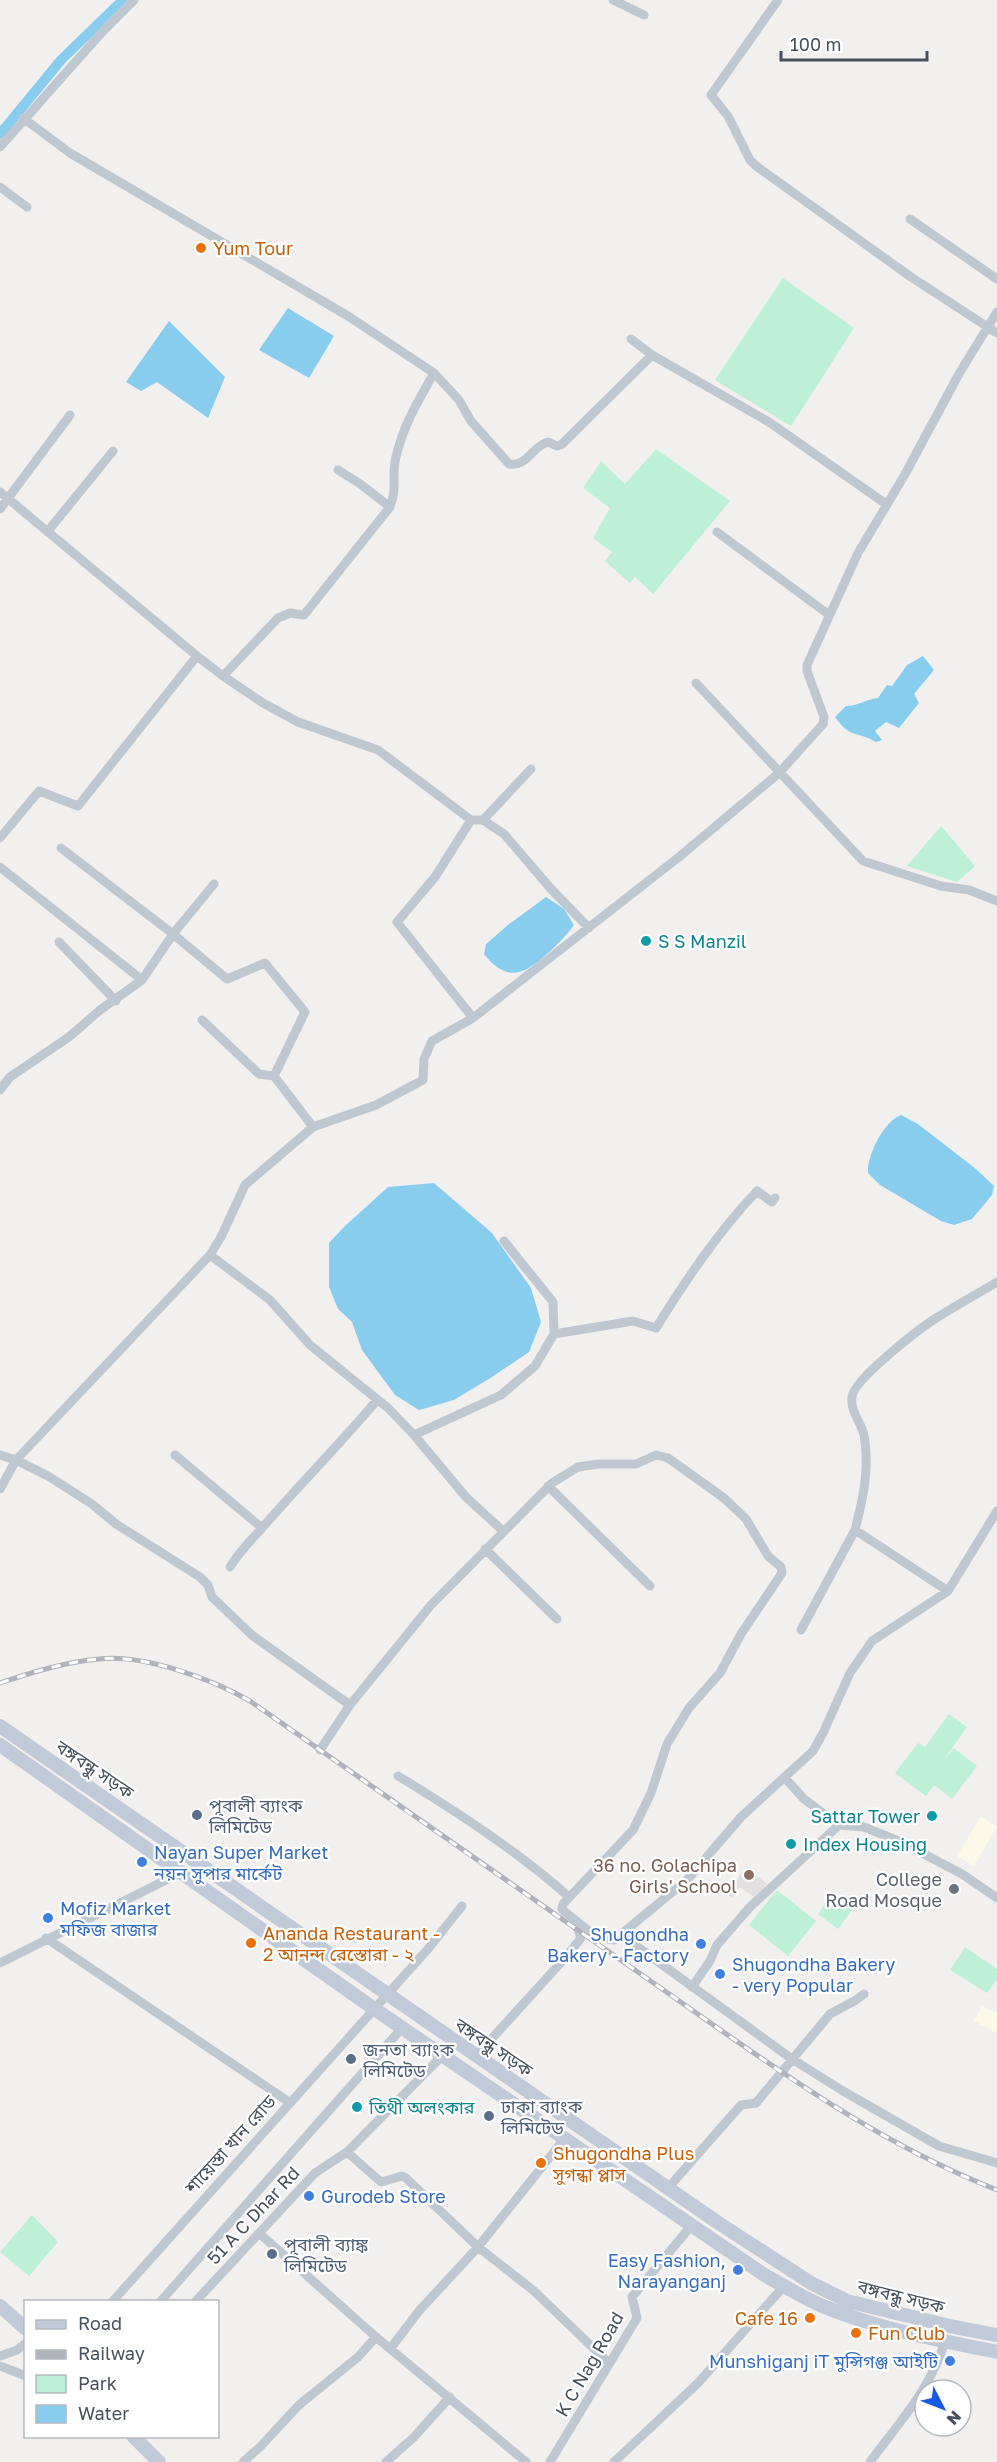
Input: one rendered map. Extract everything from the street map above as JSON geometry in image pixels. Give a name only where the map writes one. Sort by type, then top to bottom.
[{"type":"main road","name":"বঙ্গবন্ধু সড়ক","points":[[0,1726],[476,2056],[780,2263],[841,2299],[954,2328],[997,2335]]},
{"type":"main road","name":"বঙ্গবন্ধু সড়ক","points":[[0,1745],[442,2056],[691,2226],[784,2286],[807,2299],[841,2313],[945,2341],[997,2352]]},
{"type":"main road","points":[[0,2306],[24,2326]]},
{"type":"main road","points":[[135,2438],[159,2462]]},
{"type":"street","points":[[0,147],[23,118],[102,31],[134,0]]},
{"type":"street","points":[[614,0],[644,15]]},
{"type":"street","points":[[778,0],[711,95],[728,116],[750,160],[911,277],[997,333]]},
{"type":"street","points":[[23,118],[70,153],[348,315],[434,373],[459,400],[471,421],[510,464],[517,465],[524,461],[541,444],[548,442],[557,446],[561,444],[652,355]]},
{"type":"street","points":[[0,187],[27,207]]},
{"type":"street","points":[[910,219],[997,279]]},
{"type":"street","points":[[0,1489],[16,1460],[210,1255],[244,1185],[313,1127],[376,1105],[423,1080],[424,1059],[432,1041],[473,1018],[589,928],[779,773],[823,724],[824,717],[807,668],[828,615],[858,553],[960,372],[997,312]]},
{"type":"street","points":[[632,339],[652,355],[770,422],[886,504]]},
{"type":"street","points":[[223,676],[278,618],[290,614],[304,615],[390,507],[395,494],[395,460],[401,438],[409,417],[434,373]]},
{"type":"street","points":[[0,509],[4,495],[70,415]]},
{"type":"street","points":[[48,531],[113,451]]},
{"type":"street","points":[[338,470],[390,507]]},
{"type":"street","points":[[4,495],[223,676],[263,703],[298,722],[378,750],[471,820],[483,820],[504,834],[551,890],[589,928]]},
{"type":"street","points":[[717,532],[828,615]]},
{"type":"street","points":[[0,838],[39,791],[78,806],[197,656]]},
{"type":"street","points":[[696,683],[863,861],[941,886],[969,890],[997,901]]},
{"type":"street","points":[[483,820],[531,769]]},
{"type":"street","points":[[471,820],[435,877],[397,922],[473,1018]]},
{"type":"street","points":[[62,848],[173,934],[227,980],[265,963],[305,1012],[274,1076]]},
{"type":"street","points":[[0,867],[142,980]]},
{"type":"street","points":[[0,1090],[10,1077],[69,1036],[142,980],[173,934],[214,884]]},
{"type":"street","points":[[59,942],[116,1000]]},
{"type":"street","points":[[202,1020],[259,1074],[274,1076],[313,1127]]},
{"type":"street","points":[[554,1334],[633,1321],[656,1328],[690,1275],[739,1209],[757,1191],[772,1202],[775,1198]]},
{"type":"street","points":[[414,1435],[501,1395],[535,1366],[554,1334],[553,1302],[504,1241]]},
{"type":"street","points":[[210,1255],[270,1300],[310,1345],[377,1400],[414,1435],[466,1497],[503,1531]]},
{"type":"street","points":[[801,1630],[855,1530],[865,1489],[864,1434],[851,1399],[853,1390],[886,1357],[936,1318],[997,1282]]},
{"type":"street","points":[[230,1567],[239,1552],[306,1477],[337,1448],[377,1400]]},
{"type":"street","points":[[0,1455],[16,1460],[48,1476],[83,1498],[116,1524],[200,1577],[208,1585],[212,1597],[253,1636],[350,1705]]},
{"type":"street","points":[[175,1455],[262,1528]]},
{"type":"street","points":[[320,1750],[350,1705],[431,1605],[548,1486],[578,1467],[599,1464],[636,1464],[656,1455],[668,1458],[724,1498],[746,1519],[768,1556],[781,1567],[782,1573],[741,1634],[720,1672],[688,1708],[667,1744],[651,1793],[633,1830],[569,1897],[562,1909],[595,1936],[614,1940],[687,1880],[741,1817],[813,1750],[850,1673],[872,1641],[948,1591],[997,1511]]},
{"type":"street","points":[[548,1486],[650,1586]]},
{"type":"street","points":[[855,1530],[948,1591]]},
{"type":"street","points":[[485,1549],[557,1619]]},
{"type":"street","points":[[399,1776],[469,1821],[547,1878],[569,1897]]},
{"type":"street","points":[[784,1777],[792,1789],[839,1825],[864,1827],[901,1842],[962,1874],[997,1898]]},
{"type":"street","points":[[692,1987],[710,1961],[717,1945],[750,1907],[839,1825]]},
{"type":"street","points":[[0,1963],[182,1872]]},
{"type":"street","name":"শায়েস্তা খান রোড","points":[[113,2300],[428,1949],[462,1906]]},
{"type":"street","points":[[476,2056],[581,1938],[574,1919]]},
{"type":"street","points":[[620,1934],[792,2059],[939,2146],[997,2163]]},
{"type":"street","points":[[46,1938],[289,2102]]},
{"type":"street","points":[[668,2188],[741,2105],[752,2106],[756,2103],[830,2014],[856,2001],[864,1994]]},
{"type":"street","points":[[161,2300],[402,2028]]},
{"type":"street","name":"51 A C Dhar Rd","points":[[196,2300],[315,2173],[347,2152],[442,2056]]},
{"type":"street","points":[[390,2349],[419,2311],[478,2247],[565,2138]]},
{"type":"street","points":[[347,2152],[381,2182],[402,2176],[406,2178],[478,2247],[534,2291],[609,2363]]},
{"type":"street","name":"K C Nag Road","points":[[549,2462],[637,2318],[632,2297],[691,2226]]},
{"type":"street","points":[[259,2233],[376,2337],[526,2462]]},
{"type":"street","points":[[614,2462],[698,2383],[784,2286]]},
{"type":"street","points":[[243,2462],[261,2447],[299,2405],[350,2364],[376,2337]]},
{"type":"street","points":[[870,2462],[930,2380],[940,2361],[945,2341]]},
{"type":"street","points":[[0,2356],[17,2350],[24,2345]]},
{"type":"street","points":[[0,2366],[24,2375]]},
{"type":"street","points":[[386,2462],[414,2437],[450,2397]]},
{"type":"shaded area","points":[[981,1816],[997,1827],[974,1866],[957,1856]]},
{"type":"shaded area","name":"36 no. Golachipa Girls' School","points":[[747,1867],[767,1884],[754,1897],[740,1887],[732,1898],[726,1892]]},
{"type":"shaded area","points":[[982,2006],[997,2013],[997,2033],[974,2021]]},
{"type":"green space","points":[[783,278],[854,328],[791,426],[715,380]]},
{"type":"green space","points":[[656,449],[730,501],[653,594],[635,577],[630,583],[605,561],[612,552],[593,538],[610,508],[583,488],[601,461],[625,484]]},
{"type":"green space","points":[[941,826],[975,866],[957,882],[907,866]]},
{"type":"green space","points":[[949,1714],[967,1727],[943,1761],[954,1748],[977,1766],[952,1799],[934,1785],[926,1796],[895,1773],[918,1743],[925,1747]]},
{"type":"green space","points":[[777,1890],[816,1921],[788,1956],[749,1925]]},
{"type":"green space","points":[[831,1895],[852,1910],[838,1929],[818,1914]]},
{"type":"green space","points":[[965,1947],[997,1969],[997,1979],[987,1993],[950,1970]]},
{"type":"green space","points":[[32,2215],[58,2242],[29,2276],[0,2252]]},
{"type":"water","points":[[288,308],[334,336],[309,378],[259,350]]},
{"type":"water","points":[[169,321],[225,377],[208,418],[157,382],[141,391],[126,382]]},
{"type":"water","points":[[923,656],[934,670],[914,694],[919,703],[899,728],[886,722],[875,731],[882,740],[876,742],[850,732],[840,724],[835,717],[846,706],[878,698],[887,685],[892,686],[907,665]]},
{"type":"water","points":[[546,897],[564,909],[574,925],[531,967],[516,973],[500,969],[484,954],[486,944]]},
{"type":"water","points":[[901,1115],[918,1124],[994,1186],[992,1195],[972,1219],[954,1225],[941,1221],[880,1185],[868,1173],[870,1157],[883,1131]]},
{"type":"water","points":[[434,1183],[492,1233],[531,1288],[541,1322],[529,1352],[454,1400],[419,1410],[395,1395],[362,1350],[352,1322],[338,1309],[329,1287],[329,1243],[388,1187]]},
{"type":"waterway","points":[[0,134],[61,60],[123,0]]},
{"type":"railway","points":[[0,1683],[61,1665],[86,1660],[117,1658],[157,1664],[217,1684],[250,1701],[815,2094],[904,2147],[997,2190]]},
{"type":"place","name":"Yum Tour","points":[[201,248]]},
{"type":"place","name":"S S Manzil","points":[[646,941]]},
{"type":"place","name":"পূবালী ব্যাংক লিমিটেড","points":[[197,1815]]},
{"type":"place","name":"Sattar Tower","points":[[932,1816]]},
{"type":"place","name":"Index Housing","points":[[791,1844]]},
{"type":"place","name":"Nayan Super Market নয়ন সুপার মার্কেট","points":[[142,1862]]},
{"type":"place","name":"36 no. Golachipa Girls' School","points":[[749,1875]]},
{"type":"place","name":"College Road Mosque","points":[[954,1889]]},
{"type":"place","name":"Mofiz Market মফিজ বাজার","points":[[48,1918]]},
{"type":"place","name":"Ananda Restaurant - 2 আনন্দ রেস্তোরা - ২","points":[[251,1943]]},
{"type":"place","name":"Shugondha Bakery - Factory","points":[[701,1944]]},
{"type":"place","name":"Shugondha Bakery - very Popular","points":[[720,1974]]},
{"type":"place","name":"জনতা ব্যাংক লিমিটেড","points":[[351,2059]]},
{"type":"place","name":"তিথী অলংকার","points":[[357,2107]]},
{"type":"place","name":"ঢাকা ব্যাংক লিমিটেড","points":[[489,2116]]},
{"type":"place","name":"Shugondha Plus সুগন্ধা প্লাস","points":[[541,2163]]},
{"type":"place","name":"Gurodeb Store","points":[[309,2196]]},
{"type":"place","name":"পূবালী ব্যাঙ্ক লিমিটেড","points":[[272,2254]]},
{"type":"place","name":"Easy Fashion, Narayanganj","points":[[738,2270]]},
{"type":"place","name":"Cafe 16","points":[[810,2318]]},
{"type":"place","name":"Fun Club","points":[[856,2333]]},
{"type":"place","name":"Munshiganj iT মুন্সিগঞ্জ আইটি","points":[[950,2361]]}]
